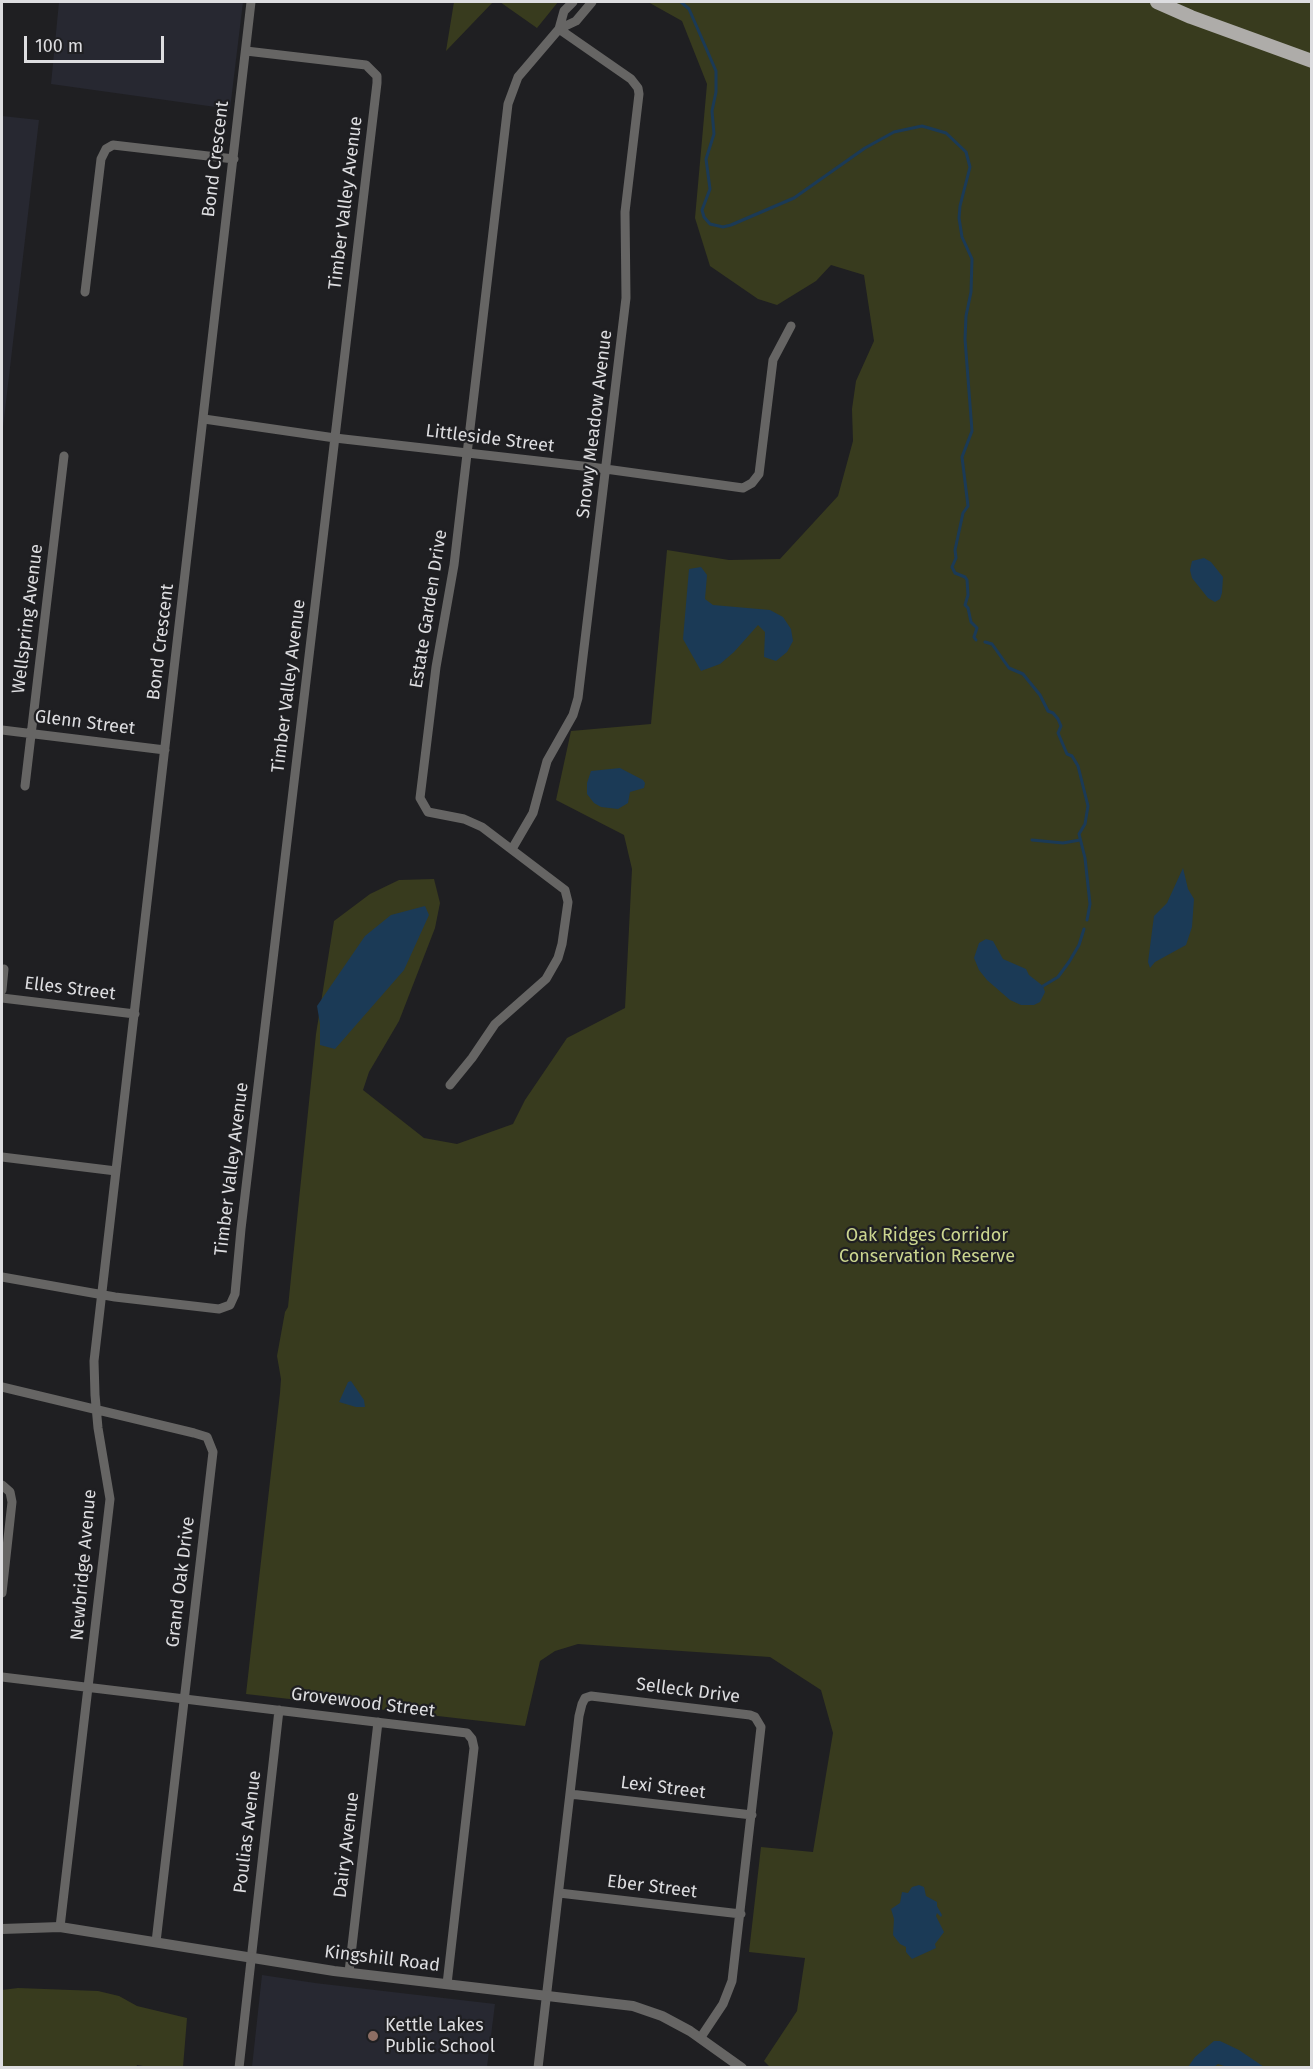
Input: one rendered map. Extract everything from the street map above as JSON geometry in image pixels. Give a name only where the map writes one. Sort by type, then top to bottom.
[{"type":"main road","points":[[1157,2],[1191,18],[1311,61]]},
{"type":"street","name":"Bond Crescent","points":[[116,1171],[251,2]]},
{"type":"street","name":"Estate Garden Drive","points":[[559,29],[564,11],[573,2]]},
{"type":"street","name":"Estate Garden Drive","points":[[450,1085],[495,1024],[546,979],[558,958],[562,944],[568,902],[566,890],[512,849],[474,823],[428,812],[420,798],[436,667],[454,565],[508,104],[518,77],[559,29],[576,21],[592,2]]},
{"type":"street","name":"Snowy Meadow Avenue","points":[[512,849],[534,813],[547,761],[573,715],[578,698],[627,298],[625,212],[639,90],[631,79],[559,29]]},
{"type":"street","name":"Timber Valley Avenue","points":[[2,1277],[102,1294],[219,1309],[230,1305],[236,1294],[244,1205],[377,76],[369,67],[362,64],[246,51]]},
{"type":"street","points":[[85,292],[101,159],[106,149],[114,145],[234,159]]},
{"type":"street","name":"Littleside Street","points":[[204,419],[335,438],[606,469],[743,488],[752,483],[759,474],[773,360],[791,326]]},
{"type":"street","name":"Wellspring Avenue","points":[[25,786],[64,456]]},
{"type":"street","name":"Glenn Street","points":[[2,730],[165,750]]},
{"type":"street","points":[[2,990],[4,969]]},
{"type":"street","name":"Elles Street","points":[[2,998],[135,1014]]},
{"type":"street","points":[[2,1157],[116,1171]]},
{"type":"street","name":"Newbridge Avenue","points":[[60,1928],[110,1499],[96,1410],[94,1361],[116,1171]]},
{"type":"street","name":"Grand Oak Drive","points":[[2,1387],[207,1437],[213,1452],[156,1942]]},
{"type":"street","points":[[2,1485],[10,1492],[12,1502],[2,1593]]},
{"type":"street","name":"Grovewood Street","points":[[2,1677],[467,1733],[472,1739],[474,1748],[447,1984]]},
{"type":"street","name":"Selleck Drive","points":[[538,2067],[582,1704],[585,1698],[591,1696],[750,1715],[760,1722],[762,1733],[734,1972],[729,1992],[701,2037]]},
{"type":"street","name":"Poulias Avenue","points":[[239,2067],[279,1710]]},
{"type":"street","name":"Dairy Avenue","points":[[349,1972],[378,1722]]},
{"type":"street","name":"Lexi Street","points":[[570,1794],[752,1815]]},
{"type":"street","name":"Eber Street","points":[[559,1893],[741,1914]]},
{"type":"street","name":"Kingshill Road","points":[[2,1929],[60,1928],[349,1972],[633,2006],[662,2016],[701,2037],[742,2067]]},
{"type":"shaded area","points":[[59,2],[243,2],[230,109],[51,84]]},
{"type":"shaded area","points":[[2,116],[39,120],[2,436]]},
{"type":"shaded area","name":"Kettle Lakes Public School","points":[[262,1975],[495,2004],[487,2067],[252,2067]]},
{"type":"green space","points":[[454,2],[493,2],[446,51]]},
{"type":"green space","points":[[500,2],[558,2],[537,28]]},
{"type":"green space","name":"Oak Ridges Corridor Conservation Reserve","points":[[648,2],[1311,2],[1311,2067],[770,2067],[764,2061],[797,2011],[805,1958],[749,1952],[761,1847],[813,1852],[833,1733],[821,1690],[770,1657],[578,1644],[555,1651],[540,1661],[525,1726],[246,1694],[280,1393],[281,1379],[277,1356],[285,1312],[288,1307],[316,1034],[334,921],[370,894],[399,880],[434,879],[440,903],[435,928],[399,1021],[369,1072],[363,1090],[424,1138],[457,1144],[513,1124],[525,1100],[567,1038],[625,1008],[632,869],[624,835],[556,800],[571,731],[651,724],[667,550],[729,560],[780,559],[838,496],[853,441],[852,409],[856,381],[874,341],[864,275],[831,265],[816,281],[777,305],[758,299],[710,266],[695,218],[707,84],[682,21]]},
{"type":"green space","points":[[18,1988],[98,1991],[119,1996],[137,2006],[187,2018],[183,2067],[137,2065],[136,2068],[2,2067],[2,1990]]},
{"type":"water","points":[[1204,558],[1211,562],[1223,577],[1222,593],[1220,599],[1215,602],[1208,598],[1192,578],[1190,570],[1192,561]]},
{"type":"water","points":[[701,567],[707,575],[705,599],[713,605],[770,610],[783,617],[791,629],[793,641],[787,652],[776,661],[764,657],[765,632],[758,625],[720,664],[701,671],[683,639],[689,569]]},
{"type":"water","points":[[620,768],[643,780],[644,788],[630,792],[628,803],[618,809],[601,807],[594,803],[587,794],[587,783],[591,771]]},
{"type":"water","points":[[1183,868],[1188,889],[1194,899],[1192,927],[1186,945],[1155,962],[1150,968],[1148,962],[1154,916],[1167,903]]},
{"type":"water","points":[[425,906],[429,915],[404,970],[335,1049],[320,1045],[317,1006],[365,936],[391,915]]},
{"type":"water","points":[[986,939],[993,941],[1003,959],[1026,969],[1029,975],[1043,986],[1045,992],[1040,1002],[1034,1005],[1021,1005],[1010,1000],[987,980],[979,970],[974,958],[979,943]]},
{"type":"water","points":[[351,1381],[364,1400],[365,1407],[339,1402],[348,1382]]},
{"type":"water","points":[[919,1885],[924,1887],[926,1896],[937,1902],[942,1915],[941,1917],[937,1913],[936,1916],[944,1932],[935,1944],[936,1948],[912,1959],[906,1952],[906,1947],[900,1944],[893,1935],[894,1919],[891,1909],[900,1903],[902,1892],[908,1893],[912,1887]]},
{"type":"water","points":[[1214,2041],[1220,2041],[1239,2050],[1264,2067],[1227,2067],[1218,2064],[1214,2067],[1188,2067],[1195,2057]]},
{"type":"waterway","points":[[681,2],[689,9],[716,71],[716,92],[712,111],[714,134],[706,159],[710,189],[702,210],[710,224],[723,227],[731,225],[794,198],[865,148],[894,132],[922,126],[946,133],[966,152],[970,167],[959,218],[962,237],[972,259],[971,292],[966,316],[965,339],[972,431],[962,457],[968,506],[963,513],[955,550],[956,558],[952,567],[955,573],[967,580],[968,595],[965,605],[968,608],[971,622],[977,628],[974,637],[976,640]]},
{"type":"waterway","points":[[985,642],[992,644],[1009,668],[1023,674],[1040,695],[1048,711],[1058,719],[1061,726],[1058,733],[1067,754],[1072,756],[1078,766],[1088,806],[1085,824],[1079,834],[1085,858],[1090,904],[1087,920]]},
{"type":"waterway","points":[[1032,840],[1063,843],[1080,840]]},
{"type":"waterway","points":[[1043,986],[1058,977],[1069,962],[1079,945],[1084,929]]},
{"type":"place","name":"Kettle Lakes Public School","points":[[373,2036]]}]
